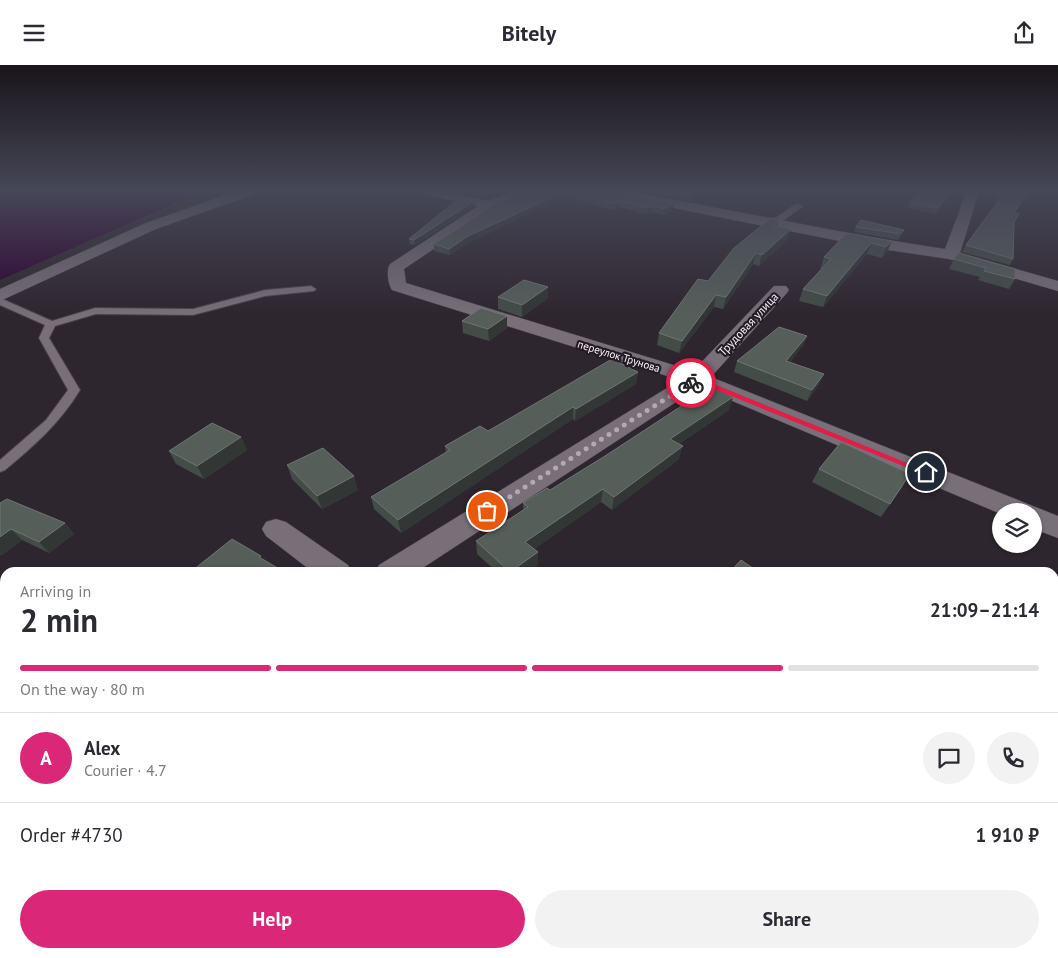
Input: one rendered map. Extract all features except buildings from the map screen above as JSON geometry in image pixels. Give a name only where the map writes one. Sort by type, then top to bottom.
[{"type":"street","points":[[0,296],[137,233]]},
{"type":"street","name":"переулок Трунова","points":[[447,233],[396,267],[398,286],[697,379],[1001,503]]},
{"type":"street","points":[[828,233],[951,255],[1058,286]]},
{"type":"street","points":[[951,255],[958,233]]},
{"type":"street","name":"Трудовая улица","points":[[399,567],[697,379],[780,290]]},
{"type":"street","points":[[1042,521],[1058,528]]},
{"type":"street","points":[[276,529],[329,567]]},
{"type":"lane","points":[[0,301],[51,323],[95,311],[193,312],[265,293],[311,289]]},
{"type":"lane","points":[[0,467],[36,438],[55,419],[74,390],[44,338],[51,323]]},
{"type":"shaded area","points":[[0,233],[108,233],[0,280]]},
{"type":"way so far","points":[[487,511],[691,383]]},
{"type":"route","points":[[691,383],[697,379],[926,472]]}]
